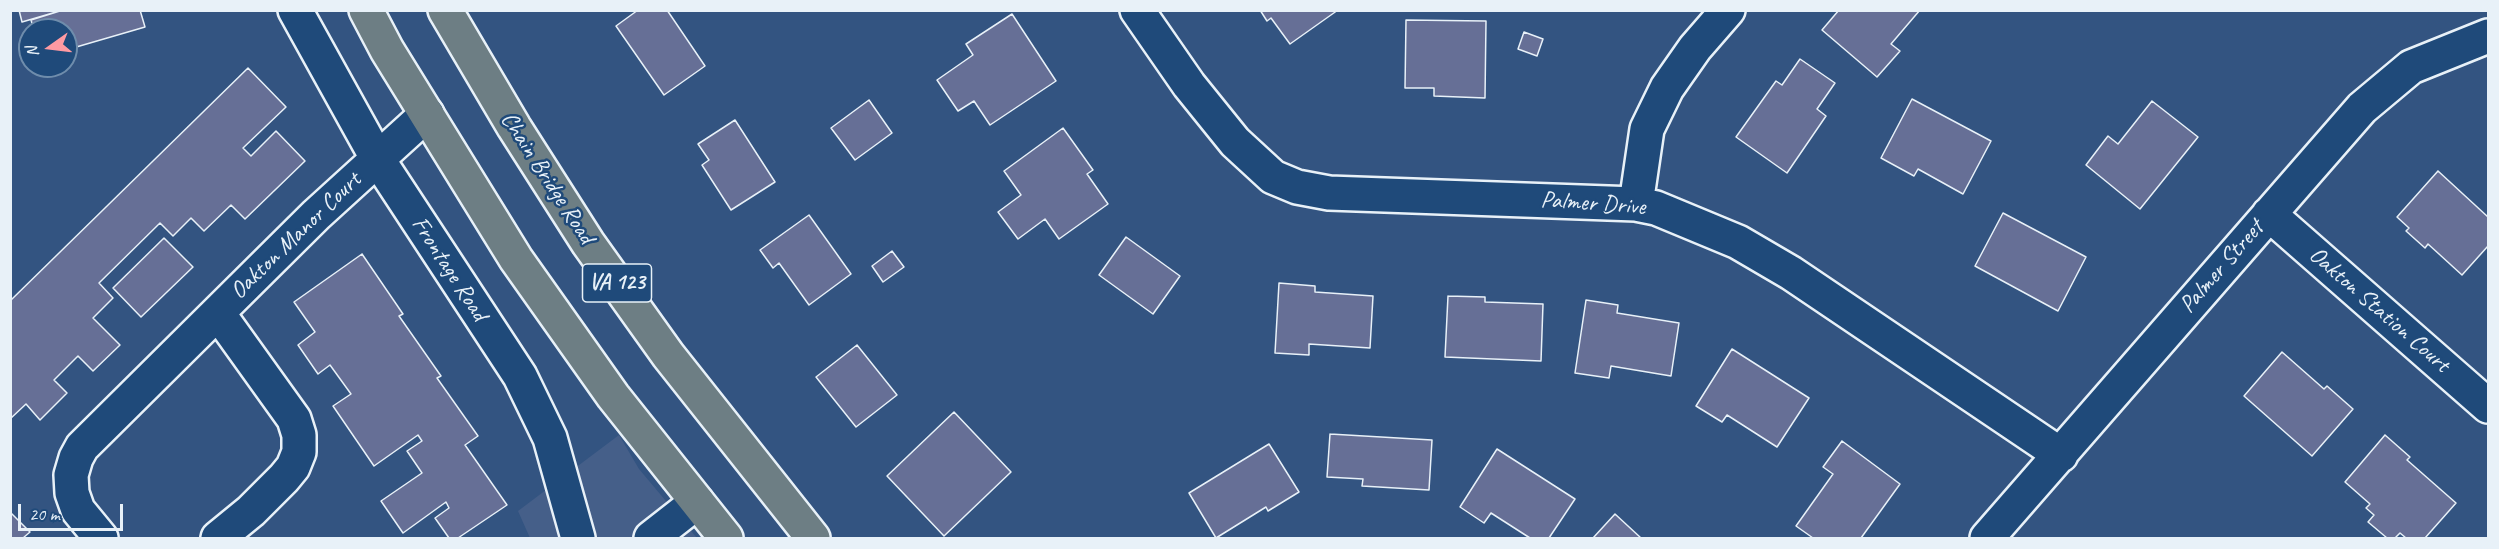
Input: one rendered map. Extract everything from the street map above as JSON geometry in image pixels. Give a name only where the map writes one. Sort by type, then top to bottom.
[{"type":"main road","name":"VA 123","points":[[366,10],[387,50],[516,258],[613,396],[726,538]]},
{"type":"main road","name":"Chain Bridge Road","points":[[445,10],[513,127],[588,243],[668,354],[813,538]]},
{"type":"street","name":"Frontage Road","points":[[295,10],[377,158],[520,376],[550,438],[578,538]]},
{"type":"street","name":"Palmer Drive","points":[[1137,10],[1189,84],[1235,142],[1273,177],[1297,187],[1329,193],[1636,204],[1656,208],[1737,242],[1791,273],[2061,455]]},
{"type":"street","points":[[1636,204],[1647,129],[1667,88],[1695,48],[1728,10]]},
{"type":"street","name":"Palmer Street","points":[[1987,538],[2362,108],[2411,67],[2488,36]]},
{"type":"street","name":"Oakton Manor Court","points":[[218,538],[251,511],[293,467],[299,452],[299,435],[294,419],[218,313],[315,215],[427,114]]},
{"type":"street","name":"Oakton Station Court","points":[[2269,214],[2488,406]]},
{"type":"street","points":[[101,538],[78,510],[72,493],[71,475],[76,458],[82,447],[218,313]]},
{"type":"street","points":[[651,538],[697,502]]},
{"type":"shaded area","points":[[619,435],[639,469],[697,538],[530,538],[518,511]]},
{"type":"building","points":[[19,10],[63,10],[36,18],[21,18]]},
{"type":"building","points":[[63,10],[140,10],[145,27],[78,47],[78,18],[37,18]]},
{"type":"building","points":[[638,10],[667,10],[705,66],[664,95],[616,26]]},
{"type":"building","points":[[1260,10],[1338,10],[1290,44],[1271,18],[1267,21]]},
{"type":"building","points":[[1839,10],[1920,10],[1891,44],[1900,51],[1877,77],[1822,30]]},
{"type":"building","points":[[1012,14],[1056,81],[990,125],[974,101],[958,111],[937,80],[973,55],[966,44]]},
{"type":"building","points":[[1406,20],[1486,21],[1485,98],[1434,96],[1434,88],[1405,88]]},
{"type":"building","points":[[1524,32],[1543,39],[1537,56],[1518,49]]},
{"type":"building","points":[[1800,59],[1835,83],[1817,109],[1826,116],[1787,173],[1736,137],[1776,81],[1782,85]]},
{"type":"building","points":[[248,68],[286,107],[243,148],[251,156],[276,131],[305,161],[245,219],[231,205],[204,231],[191,218],[173,236],[160,223],[99,283],[113,298],[93,318],[120,345],[93,371],[78,356],[54,380],[67,393],[40,420],[26,404],[10,419],[10,301]]},
{"type":"building","points":[[1912,99],[1991,141],[1963,194],[1918,169],[1914,176],[1881,158]]},
{"type":"building","points":[[869,100],[892,133],[855,160],[831,128]]},
{"type":"building","points":[[2152,101],[2198,137],[2140,209],[2086,165],[2108,136],[2118,144]]},
{"type":"building","points":[[735,120],[775,182],[731,210],[702,165],[709,160],[698,144]]},
{"type":"building","points":[[1063,128],[1093,170],[1087,174],[1108,204],[1059,239],[1045,219],[1018,239],[998,212],[1021,195],[1004,171]]},
{"type":"building","points":[[2438,171],[2488,217],[2488,246],[2462,275],[2428,244],[2425,248],[2406,231],[2409,228],[2397,217]]},
{"type":"building","points":[[2003,213],[2086,257],[2058,311],[1975,266]]},
{"type":"building","points":[[809,215],[851,274],[809,305],[779,263],[773,268],[760,250]]},
{"type":"building","points":[[1126,237],[1180,276],[1153,314],[1099,275]]},
{"type":"building","points":[[164,238],[193,267],[141,317],[113,288]]},
{"type":"building","points":[[892,251],[904,267],[883,282],[872,266]]},
{"type":"building","points":[[362,254],[403,314],[399,316],[441,376],[437,378],[478,436],[465,445],[507,505],[458,538],[449,538],[435,518],[449,508],[446,502],[403,533],[381,501],[422,473],[407,451],[422,441],[418,435],[374,466],[333,406],[351,394],[330,365],[318,374],[298,345],[315,332],[294,302]]},
{"type":"building","points":[[1279,283],[1315,286],[1315,292],[1373,296],[1370,348],[1309,344],[1309,355],[1275,353]]},
{"type":"building","points":[[1448,296],[1485,297],[1485,302],[1543,304],[1541,361],[1445,357]]},
{"type":"building","points":[[1586,300],[1618,305],[1617,313],[1679,323],[1671,376],[1611,366],[1609,378],[1575,373]]},
{"type":"building","points":[[857,345],[897,395],[856,427],[816,377]]},
{"type":"building","points":[[1732,349],[1809,398],[1777,447],[1727,415],[1722,422],[1696,406]]},
{"type":"building","points":[[2282,352],[2324,389],[2327,386],[2353,409],[2312,456],[2244,396]]},
{"type":"building","points":[[954,412],[1011,472],[944,536],[887,476]]},
{"type":"building","points":[[1330,434],[1432,440],[1429,490],[1362,486],[1363,479],[1327,477]]},
{"type":"building","points":[[2385,435],[2410,457],[2407,460],[2456,503],[2425,538],[2406,538],[2400,533],[2395,538],[2387,538],[2368,522],[2374,515],[2366,508],[2370,504],[2345,482]]},
{"type":"building","points":[[1842,441],[1900,484],[1861,538],[1813,538],[1796,526],[1833,474],[1823,467]]},
{"type":"building","points":[[1269,444],[1299,492],[1268,511],[1266,507],[1216,538],[1189,493]]},
{"type":"building","points":[[1497,449],[1575,499],[1549,538],[1530,538],[1491,513],[1484,523],[1460,507]]},
{"type":"building","points":[[10,512],[30,532],[23,538],[10,538]]},
{"type":"building","points":[[1615,514],[1641,538],[1593,538]]}]
